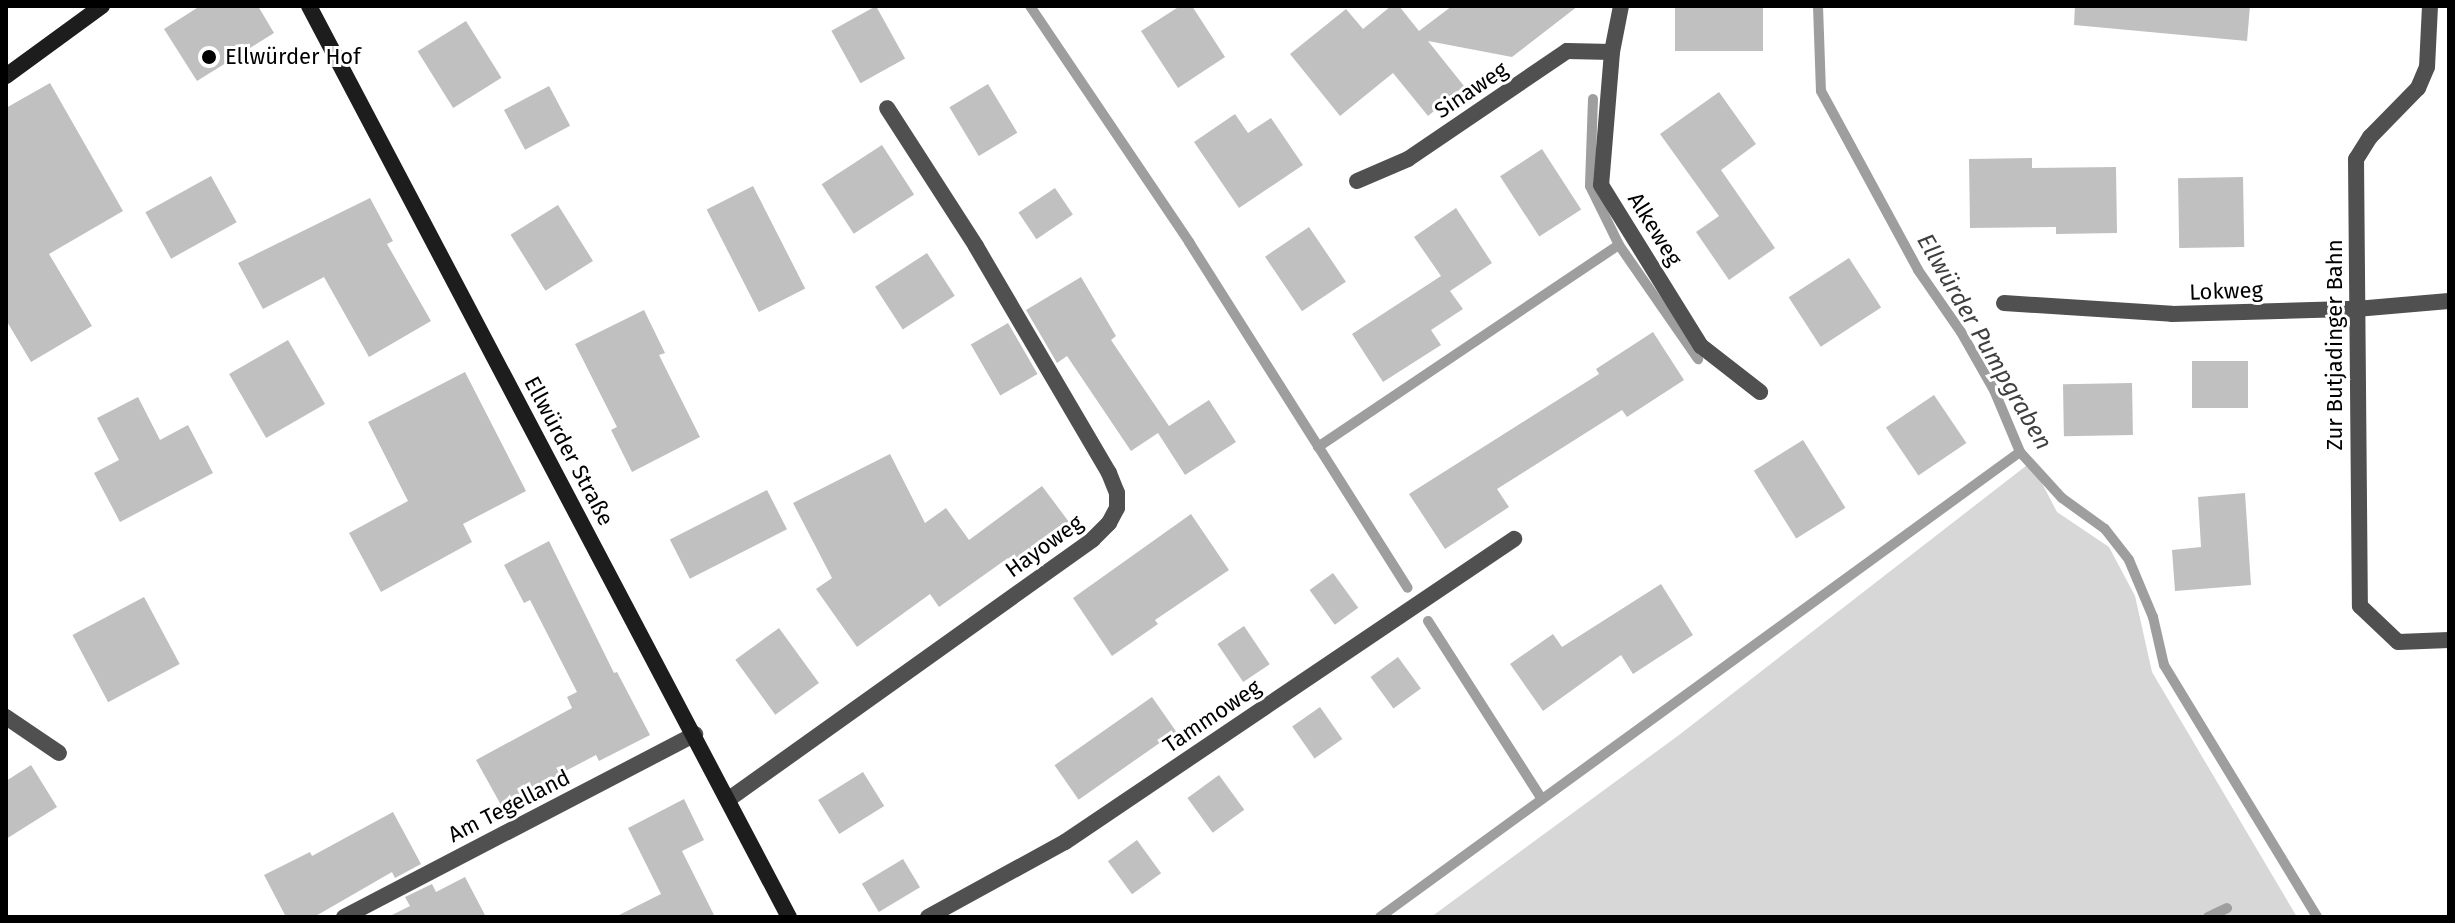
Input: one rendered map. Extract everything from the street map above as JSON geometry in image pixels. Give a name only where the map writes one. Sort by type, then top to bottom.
[{"type":"street","points":[[6,76],[102,6]]},
{"type":"street","name":"Ellwürder Straße","points":[[309,6],[789,917]]},
{"type":"street","name":"Alkeweg","points":[[1621,6],[1612,52],[1601,185],[1701,346],[1760,392]]},
{"type":"street","name":"Zur Butjadinger Bahn","points":[[2430,6],[2427,67],[2418,88],[2370,137],[2356,159],[2360,606],[2398,642],[2449,640]]},
{"type":"street","name":"Sinaweg","points":[[1357,181],[1408,159],[1567,51],[1612,52]]},
{"type":"street","name":"Hayoweg","points":[[729,799],[1093,539],[1109,523],[1117,508],[1117,493],[1109,473],[976,246],[887,108]]},
{"type":"street","name":"Lokweg","points":[[2004,303],[2172,314],[2356,309],[2449,301]]},
{"type":"street","name":"Tammoweg","points":[[928,917],[1065,842],[1514,539]]},
{"type":"street","points":[[6,717],[59,753]]},
{"type":"street","name":"Am Tegelland","points":[[344,917],[695,734]]},
{"type":"shaded area","points":[[2031,462],[2057,512],[2109,547],[2135,596],[2152,672],[2297,917],[1431,917],[1679,735]]},
{"type":"building","name":"Ellwürder Hof","points":[[200,6],[258,6],[274,33],[197,81],[164,29]]},
{"type":"building","points":[[876,6],[905,58],[860,83],[831,31]]},
{"type":"building","points":[[1180,6],[1192,6],[1225,57],[1178,88],[1141,31]]},
{"type":"building","points":[[1391,6],[1399,6],[1419,31],[1452,6],[1578,6],[1512,57],[1428,41],[1464,86],[1428,116],[1393,73],[1340,116],[1290,54],[1346,9],[1363,29]]},
{"type":"building","points":[[1675,6],[1763,6],[1763,51],[1675,51]]},
{"type":"building","points":[[2075,6],[2250,6],[2247,41],[2074,25]]},
{"type":"building","points":[[466,21],[502,78],[453,108],[418,51]]},
{"type":"building","points":[[50,83],[123,211],[49,254],[92,326],[31,362],[6,320],[6,108]]},
{"type":"building","points":[[988,84],[1017,133],[979,156],[949,107]]},
{"type":"building","points":[[549,86],[570,126],[525,150],[504,110]]},
{"type":"building","points":[[1719,92],[1756,144],[1721,170],[1775,248],[1729,280],[1696,232],[1719,216],[1660,134]]},
{"type":"building","points":[[1235,114],[1248,133],[1271,118],[1303,165],[1239,208],[1194,142]]},
{"type":"building","points":[[882,145],[914,194],[854,234],[822,184]]},
{"type":"building","points":[[1542,149],[1581,209],[1539,237],[1500,176]]},
{"type":"building","points":[[2032,158],[2032,168],[2116,167],[2117,233],[2056,234],[2056,227],[1970,228],[1969,159]]},
{"type":"building","points":[[211,176],[237,222],[171,259],[145,212]]},
{"type":"building","points":[[2243,177],[2244,247],[2179,248],[2178,178]]},
{"type":"building","points":[[753,186],[805,288],[759,312],[707,210]]},
{"type":"building","points":[[1055,188],[1073,215],[1036,239],[1019,213]]},
{"type":"building","points":[[370,198],[393,241],[387,244],[431,321],[369,357],[324,277],[263,309],[238,263]]},
{"type":"building","points":[[558,205],[593,261],[545,291],[511,235]]},
{"type":"building","points":[[1456,208],[1492,263],[1450,291],[1463,309],[1431,330],[1441,345],[1383,382],[1352,334],[1441,276],[1414,237]]},
{"type":"building","points":[[1309,227],[1346,282],[1302,311],[1265,257]]},
{"type":"building","points":[[927,253],[955,296],[903,330],[875,287]]},
{"type":"building","points":[[1849,258],[1881,307],[1821,347],[1789,297]]},
{"type":"building","points":[[1081,277],[1116,336],[1111,340],[1169,426],[1209,400],[1236,442],[1185,475],[1158,433],[1131,451],[1067,356],[1057,363],[1026,310]]},
{"type":"building","points":[[644,310],[665,353],[659,355],[700,437],[632,472],[611,430],[617,427],[575,344]]},
{"type":"building","points":[[1008,323],[1038,374],[1000,396],[971,345]]},
{"type":"building","points":[[1653,332],[1684,380],[1627,417],[1622,410],[1497,489],[1509,507],[1445,549],[1409,494],[1599,374],[1596,369]]},
{"type":"building","points":[[288,340],[325,404],[266,438],[229,374]]},
{"type":"building","points":[[2192,361],[2248,361],[2248,408],[2192,408]]},
{"type":"building","points":[[465,372],[526,491],[463,524],[472,542],[381,592],[349,533],[408,501],[368,422]]},
{"type":"building","points":[[2132,383],[2133,435],[2064,436],[2063,384]]},
{"type":"building","points":[[1934,395],[1966,443],[1918,476],[1886,427]]},
{"type":"building","points":[[138,397],[160,440],[188,425],[213,473],[120,522],[94,473],[119,460],[97,418]]},
{"type":"building","points":[[1803,440],[1845,508],[1796,539],[1754,471]]},
{"type":"building","points":[[890,454],[925,523],[946,508],[969,540],[1042,486],[1069,522],[1012,564],[1008,558],[939,607],[930,594],[857,647],[816,589],[832,578],[793,503]]},
{"type":"building","points":[[767,490],[787,529],[690,579],[670,539]]},
{"type":"building","points":[[2245,493],[2251,585],[2175,591],[2172,550],[2201,547],[2198,497]]},
{"type":"building","points":[[1191,514],[1229,570],[1155,620],[1158,624],[1112,656],[1073,598]]},
{"type":"building","points":[[549,541],[614,673],[617,672],[650,735],[599,761],[596,755],[501,805],[476,760],[572,708],[567,697],[577,692],[530,600],[524,603],[504,565]]},
{"type":"building","points":[[1333,573],[1358,608],[1335,625],[1310,590]]},
{"type":"building","points":[[1661,584],[1693,635],[1633,674],[1621,655],[1543,711],[1510,664],[1553,634],[1562,647]]},
{"type":"building","points":[[144,597],[180,664],[108,702],[72,635]]},
{"type":"building","points":[[1244,626],[1270,664],[1243,682],[1217,644]]},
{"type":"building","points":[[779,628],[819,683],[775,715],[735,660]]},
{"type":"building","points":[[1398,657],[1421,689],[1393,709],[1370,677]]},
{"type":"building","points":[[1152,697],[1176,731],[1079,800],[1055,765]]},
{"type":"building","points":[[1320,707],[1342,739],[1315,758],[1292,727]]},
{"type":"building","points":[[31,765],[57,807],[6,839],[6,781]]},
{"type":"building","points":[[863,772],[884,806],[839,834],[818,800]]},
{"type":"building","points":[[1219,775],[1244,810],[1213,833],[1187,798]]},
{"type":"building","points":[[684,799],[704,840],[682,851],[715,917],[615,917],[661,894],[628,828]]},
{"type":"building","points":[[393,812],[421,864],[395,878],[392,872],[314,917],[286,917],[264,875],[310,852],[312,856]]},
{"type":"building","points":[[1137,840],[1161,873],[1132,894],[1108,861]]},
{"type":"building","points":[[903,859],[920,887],[879,912],[862,884]]},
{"type":"building","points":[[465,877],[486,917],[388,917],[410,906],[405,897],[432,884],[436,892]]},
{"type":"waterway","points":[[1030,6],[1189,242],[1408,588]]},
{"type":"waterway","name":"Ellwürder Pumpgraben","points":[[1818,6],[1821,91],[1918,270],[1961,332],[1994,390],[2020,452],[2062,498],[2105,529],[2129,560],[2153,617],[2164,665],[2317,917]]},
{"type":"waterway","points":[[1593,99],[1590,186],[1619,245],[1698,359]]},
{"type":"waterway","points":[[1318,447],[1619,245]]},
{"type":"waterway","points":[[1380,917],[2020,452]]},
{"type":"waterway","points":[[1428,621],[1542,799]]},
{"type":"waterway","points":[[2208,917],[2227,908]]},
{"type":"place","name":"Ellwürder Hof","points":[[209,57]]}]
